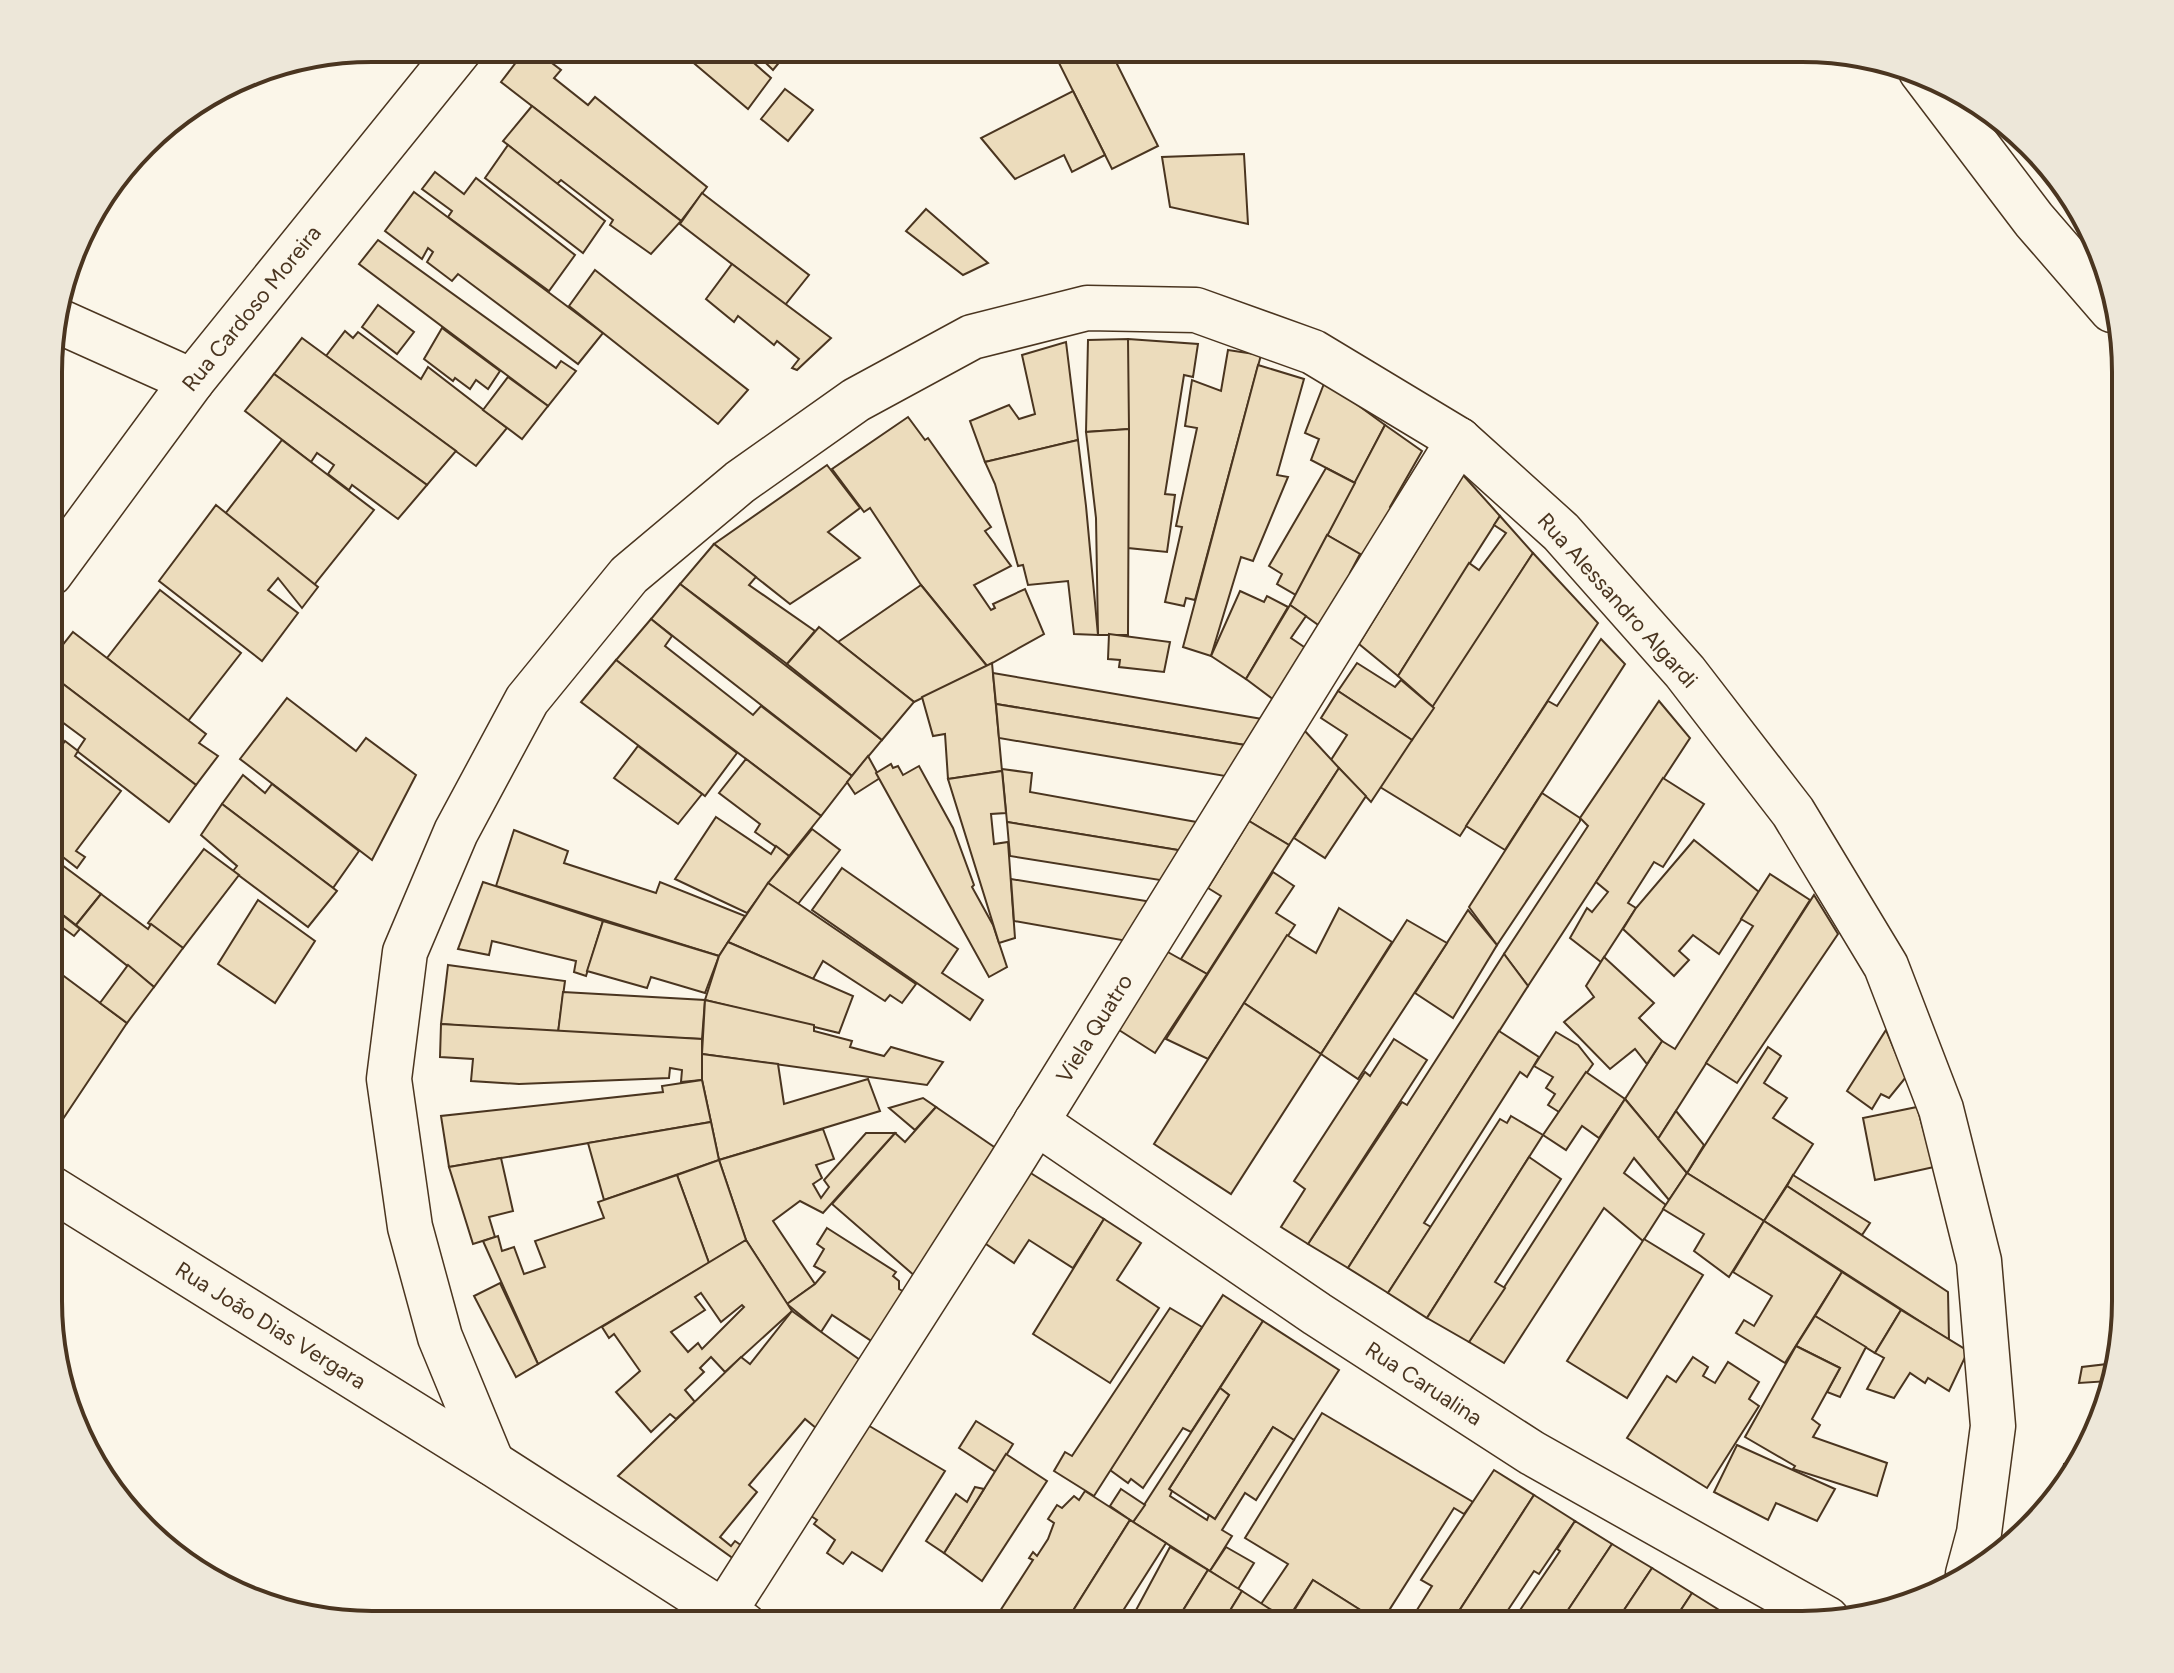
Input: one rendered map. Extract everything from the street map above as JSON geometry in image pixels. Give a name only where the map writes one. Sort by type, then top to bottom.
[{"type":"street","name":"Rua Cardoso Moreira","points":[[62,558],[192,381],[450,62]]},
{"type":"street","points":[[1938,94],[2034,220],[2103,300]]},
{"type":"street","name":"Rua Alessandro Algardi","points":[[492,1463],[440,1337],[410,1227],[389,1079],[405,952],[456,832],[527,700],[629,575],[740,482],[856,400],[972,337],[1087,308],[1196,310],[1313,352],[1459,440],[1561,532],[1685,672],[1793,812],[1886,966],[1941,1109],[1979,1261],[1993,1426],[1979,1533],[1972,1560]]},
{"type":"street","points":[[66,324],[192,381]]},
{"type":"street","name":"Viela Quatro","points":[[738,1611],[1036,1122],[1459,440]]},
{"type":"street","name":"Rua Carualina","points":[[1036,1122],[1317,1314],[1532,1453],[1812,1611]]},
{"type":"street","name":"Rua João Dias Vergara","points":[[62,1195],[723,1611]]},
{"type":"building","points":[[516,62],[550,62],[561,70],[554,78],[588,105],[595,97],[707,187],[681,221],[501,82]]},
{"type":"building","points":[[693,62],[753,62],[771,78],[748,109]]},
{"type":"building","points":[[765,62],[780,62],[773,70]]},
{"type":"building","points":[[1058,62],[1116,62],[1158,146],[1112,169]]},
{"type":"building","points":[[785,89],[813,110],[788,141],[761,119]]},
{"type":"building","points":[[1073,91],[1105,155],[1072,172],[1064,155],[1015,179],[981,138]]},
{"type":"building","points":[[532,106],[681,221],[651,254],[610,225],[613,220],[561,180],[557,184],[503,141]]},
{"type":"building","points":[[508,145],[605,221],[583,253],[485,178]]},
{"type":"building","points":[[1244,154],[1248,224],[1170,207],[1162,157]]},
{"type":"building","points":[[435,172],[464,194],[476,178],[575,255],[549,291],[448,217],[452,211],[422,189]]},
{"type":"building","points":[[414,192],[603,333],[578,364],[458,274],[452,281],[427,262],[433,252],[428,248],[422,259],[385,231]]},
{"type":"building","points":[[702,193],[809,275],[785,305],[680,224]]},
{"type":"building","points":[[926,209],[988,263],[963,275],[906,231]]},
{"type":"building","points":[[378,240],[556,368],[561,361],[576,371],[548,406],[359,264]]},
{"type":"building","points":[[732,264],[831,338],[797,370],[792,368],[799,359],[777,341],[774,345],[738,316],[734,322],[706,299]]},
{"type":"building","points":[[595,270],[748,390],[718,424],[569,306]]},
{"type":"building","points":[[378,305],[414,332],[397,354],[362,327]]},
{"type":"building","points":[[442,328],[500,371],[488,389],[476,380],[470,389],[455,378],[453,381],[424,359]]},
{"type":"building","points":[[345,331],[353,338],[358,332],[421,379],[428,367],[507,428],[476,466],[326,356]]},
{"type":"building","points":[[302,338],[456,451],[427,485],[274,374]]},
{"type":"building","points":[[1128,339],[1198,344],[1193,377],[1184,375],[1165,494],[1175,495],[1167,552],[1128,548]]},
{"type":"building","points":[[1128,339],[1129,429],[1086,432],[1088,340]]},
{"type":"building","points":[[1066,342],[1078,440],[985,462],[970,421],[1009,405],[1019,419],[1035,414],[1022,355]]},
{"type":"building","points":[[1228,350],[1261,355],[1195,600],[1186,598],[1184,606],[1165,602],[1182,527],[1176,526],[1197,428],[1185,426],[1192,380],[1221,391]]},
{"type":"building","points":[[1258,365],[1304,379],[1277,475],[1288,477],[1253,561],[1241,557],[1211,656],[1183,647]]},
{"type":"building","points":[[274,374],[427,485],[398,519],[352,485],[349,490],[328,474],[334,465],[317,453],[311,462],[245,411]]},
{"type":"building","points":[[508,377],[548,406],[522,439],[483,410]]},
{"type":"building","points":[[1325,381],[1385,425],[1355,483],[1311,460],[1319,439],[1305,433]]},
{"type":"building","points":[[908,417],[925,440],[928,438],[991,527],[985,531],[1011,566],[974,585],[991,610],[995,608],[993,604],[1025,589],[1044,634],[987,666],[921,585],[870,508],[864,512],[832,469]]},
{"type":"building","points":[[1385,425],[1422,451],[1390,507],[1397,512],[1368,559],[1327,535]]},
{"type":"building","points":[[1129,429],[1128,635],[1098,635],[1096,518],[1086,432]]},
{"type":"building","points":[[282,440],[374,510],[314,585],[225,514]]},
{"type":"building","points":[[1078,440],[1098,635],[1074,634],[1068,581],[1028,585],[1023,565],[1018,566],[995,484],[985,462]]},
{"type":"building","points":[[827,465],[860,508],[828,532],[860,558],[790,604],[714,544]]},
{"type":"building","points":[[1326,468],[1355,483],[1296,595],[1277,584],[1282,574],[1269,566]]},
{"type":"building","points":[[1463,475],[1500,516],[1398,676],[1359,644]]},
{"type":"building","points":[[216,505],[318,587],[302,608],[278,578],[268,590],[298,613],[262,661],[159,581]]},
{"type":"building","points":[[1500,516],[1533,553],[1434,708],[1398,676],[1469,563],[1479,570],[1506,533],[1494,525]]},
{"type":"building","points":[[1327,535],[1360,554],[1350,573],[1357,578],[1324,629],[1290,605]]},
{"type":"building","points":[[714,544],[756,577],[749,585],[815,631],[787,664],[680,584]]},
{"type":"building","points":[[1533,553],[1598,623],[1460,836],[1380,787]]},
{"type":"building","points":[[680,584],[882,740],[852,776],[651,619]]},
{"type":"building","points":[[921,585],[987,666],[914,702],[838,642]]},
{"type":"building","points":[[160,590],[241,653],[188,721],[107,658]]},
{"type":"building","points":[[1240,591],[1264,602],[1267,596],[1288,607],[1246,679],[1211,656]]},
{"type":"building","points":[[1290,605],[1306,616],[1291,638],[1310,651],[1278,703],[1246,679]]},
{"type":"building","points":[[651,619],[672,636],[665,646],[753,715],[761,706],[852,776],[821,816],[616,660]]},
{"type":"building","points":[[819,627],[914,702],[882,740],[787,664]]},
{"type":"building","points":[[73,632],[206,734],[199,743],[218,756],[196,785],[62,683],[62,646]]},
{"type":"building","points":[[1109,634],[1170,642],[1164,672],[1119,667],[1120,660],[1108,659]]},
{"type":"building","points":[[1601,639],[1625,664],[1505,850],[1466,826],[1548,701],[1557,706]]},
{"type":"building","points":[[616,660],[737,753],[705,796],[581,702]]},
{"type":"building","points":[[992,663],[1002,771],[948,779],[945,734],[933,736],[922,697]]},
{"type":"building","points":[[1357,663],[1395,687],[1401,680],[1434,708],[1412,740],[1338,691]]},
{"type":"building","points":[[993,673],[1268,720],[1251,746],[996,704]]},
{"type":"building","points":[[62,683],[196,785],[169,822],[77,751],[85,739],[62,722]]},
{"type":"building","points":[[1338,691],[1412,740],[1371,802],[1331,760],[1347,735],[1321,718]]},
{"type":"building","points":[[287,698],[356,751],[366,738],[416,775],[372,860],[240,759]]},
{"type":"building","points":[[1659,701],[1690,738],[1528,986],[1504,954],[1588,826],[1580,818]]},
{"type":"building","points":[[996,704],[1251,746],[1231,777],[999,738]]},
{"type":"building","points":[[1304,730],[1339,768],[1289,845],[1249,821]]},
{"type":"building","points":[[65,741],[78,751],[75,756],[121,791],[76,851],[85,857],[77,868],[62,856],[62,745]]},
{"type":"building","points":[[638,746],[702,794],[678,824],[614,778]]},
{"type":"building","points":[[868,756],[880,778],[855,794],[847,782]]},
{"type":"building","points":[[746,759],[821,816],[789,856],[755,832],[760,824],[719,793]]},
{"type":"building","points":[[891,764],[893,768],[898,766],[903,775],[919,766],[953,828],[974,885],[972,887],[993,925],[1007,967],[989,977],[876,773]]},
{"type":"building","points":[[1339,768],[1366,796],[1325,858],[1294,838]]},
{"type":"building","points":[[1002,769],[1032,773],[1030,792],[1202,823],[1184,851],[1007,822]]},
{"type":"building","points":[[1002,771],[1006,813],[991,814],[994,844],[1008,842],[1015,938],[999,943],[948,779]]},
{"type":"building","points":[[243,775],[265,793],[272,784],[359,851],[333,888],[222,804]]},
{"type":"building","points":[[1663,778],[1704,804],[1663,867],[1654,862],[1628,903],[1636,908],[1601,962],[1570,938],[1587,908],[1592,912],[1608,892],[1596,882]]},
{"type":"building","points":[[1542,793],[1580,818],[1580,821],[1497,945],[1469,907]]},
{"type":"building","points":[[222,804],[337,891],[308,927],[233,871],[237,866],[201,835]]},
{"type":"building","points":[[716,817],[771,854],[776,846],[789,856],[747,913],[675,879]]},
{"type":"building","points":[[1249,821],[1289,845],[1207,974],[1181,959],[1221,896],[1208,888]]},
{"type":"building","points":[[1007,822],[1184,851],[1166,881],[1010,856]]},
{"type":"building","points":[[812,829],[840,850],[798,904],[768,883]]},
{"type":"building","points":[[514,830],[568,851],[564,863],[656,893],[660,882],[745,916],[719,956],[496,886]]},
{"type":"building","points":[[1694,840],[1759,892],[1719,954],[1693,935],[1679,951],[1689,960],[1674,976],[1623,929],[1636,908]]},
{"type":"building","points":[[204,849],[239,875],[183,948],[148,923]]},
{"type":"building","points":[[62,865],[101,894],[76,925],[62,914]]},
{"type":"building","points":[[842,868],[958,949],[942,973],[983,1000],[970,1020],[812,910]]},
{"type":"building","points":[[1273,872],[1294,886],[1276,913],[1295,925],[1208,1059],[1166,1039]]},
{"type":"building","points":[[1770,874],[1810,900],[1658,1139],[1625,1099],[1662,1041],[1675,1049],[1753,926],[1741,919]]},
{"type":"building","points":[[1011,879],[1152,902],[1127,941],[1014,921]]},
{"type":"building","points":[[483,882],[603,921],[586,976],[574,972],[576,961],[492,941],[489,955],[458,949]]},
{"type":"building","points":[[768,883],[916,984],[902,1003],[890,995],[885,1001],[823,961],[813,979],[728,942]]},
{"type":"building","points":[[101,894],[148,929],[151,924],[183,948],[154,987],[76,925]]},
{"type":"building","points":[[1814,895],[1838,934],[1737,1083],[1706,1063]]},
{"type":"building","points":[[258,900],[315,941],[275,1003],[218,964]]},
{"type":"building","points":[[1339,908],[1392,942],[1321,1054],[1244,1003],[1287,935],[1316,953]]},
{"type":"building","points":[[1468,910],[1497,945],[1453,1018],[1415,993]]},
{"type":"building","points":[[62,915],[80,929],[74,936],[63,928]]},
{"type":"building","points":[[1407,920],[1447,943],[1358,1079],[1321,1054]]},
{"type":"building","points":[[603,921],[719,956],[705,993],[651,977],[647,988],[587,971]]},
{"type":"building","points":[[728,942],[853,996],[839,1033],[705,1000],[719,956]]},
{"type":"building","points":[[1166,951],[1207,974],[1155,1053],[1119,1030]]},
{"type":"building","points":[[1504,954],[1528,986],[1348,1268],[1308,1244],[1402,1102],[1407,1105]]},
{"type":"building","points":[[1604,957],[1654,1003],[1639,1018],[1662,1041],[1647,1064],[1635,1049],[1610,1069],[1564,1022],[1594,997],[1586,986]]},
{"type":"building","points":[[128,965],[154,987],[127,1023],[100,1003]]},
{"type":"building","points":[[448,965],[565,981],[558,1033],[441,1024]]},
{"type":"building","points":[[62,975],[127,1023],[62,1120]]},
{"type":"building","points":[[563,992],[705,1000],[702,1039],[558,1033]]},
{"type":"building","points":[[705,1000],[814,1025],[814,1031],[852,1041],[850,1047],[884,1056],[891,1047],[943,1062],[927,1085],[702,1054]]},
{"type":"building","points":[[1244,1003],[1321,1054],[1231,1194],[1154,1144]]},
{"type":"building","points":[[441,1024],[702,1039],[702,1080],[681,1082],[682,1070],[670,1068],[669,1078],[519,1084],[471,1081],[473,1059],[440,1057]]},
{"type":"building","points":[[1886,1030],[1906,1077],[1889,1098],[1881,1094],[1872,1109],[1847,1091]]},
{"type":"building","points":[[1499,1031],[1539,1057],[1527,1077],[1520,1072],[1424,1223],[1431,1227],[1388,1293],[1348,1268]]},
{"type":"building","points":[[1556,1032],[1578,1045],[1593,1064],[1559,1112],[1548,1105],[1555,1094],[1546,1088],[1553,1077],[1534,1066]]},
{"type":"building","points":[[1394,1039],[1427,1060],[1308,1244],[1281,1227],[1305,1189],[1294,1181],[1365,1072],[1370,1076]]},
{"type":"building","points":[[1768,1047],[1781,1056],[1764,1083],[1787,1098],[1773,1118],[1813,1144],[1764,1221],[1687,1173]]},
{"type":"building","points":[[702,1054],[778,1064],[784,1104],[868,1079],[880,1111],[719,1160],[702,1080]]},
{"type":"building","points":[[1586,1072],[1625,1099],[1599,1138],[1582,1126],[1566,1150],[1543,1135]]},
{"type":"building","points":[[702,1080],[711,1122],[449,1167],[441,1116],[663,1092],[662,1086]]},
{"type":"building","points":[[923,1098],[936,1107],[915,1130],[889,1108]]},
{"type":"building","points":[[1625,1099],[1687,1173],[1669,1200],[1634,1158],[1624,1173],[1666,1205],[1643,1241],[1604,1208],[1504,1363],[1469,1342]]},
{"type":"building","points":[[936,1107],[1000,1151],[916,1277],[832,1204],[895,1133],[905,1142]]},
{"type":"building","points":[[1917,1107],[1934,1167],[1875,1180],[1863,1118]]},
{"type":"building","points":[[1676,1111],[1704,1145],[1687,1173],[1658,1139]]},
{"type":"building","points":[[1511,1116],[1543,1135],[1427,1318],[1388,1293],[1500,1119],[1507,1123]]},
{"type":"building","points":[[711,1122],[719,1160],[604,1200],[588,1143]]},
{"type":"building","points":[[823,1129],[834,1159],[816,1165],[822,1178],[813,1184],[821,1198],[829,1187],[824,1180],[866,1133],[895,1133],[823,1213],[800,1201],[773,1221],[815,1284],[787,1304],[746,1240],[719,1160]]},
{"type":"building","points":[[1529,1157],[1561,1179],[1495,1282],[1505,1288],[1469,1342],[1427,1318]]},
{"type":"building","points":[[501,1158],[513,1211],[489,1217],[495,1237],[473,1244],[449,1167]]},
{"type":"building","points":[[719,1160],[746,1240],[709,1263],[677,1175]]},
{"type":"building","points":[[1029,1172],[1104,1219],[1073,1268],[1029,1240],[1014,1263],[983,1242]]},
{"type":"building","points":[[1687,1173],[1764,1221],[1729,1277],[1694,1251],[1704,1234],[1663,1209]]},
{"type":"building","points":[[677,1175],[709,1263],[538,1364],[483,1241],[498,1236],[502,1251],[514,1247],[524,1274],[545,1267],[535,1241],[604,1218],[598,1202]]},
{"type":"building","points":[[1793,1175],[1870,1223],[1862,1235],[1787,1186]]},
{"type":"building","points":[[1787,1186],[1948,1292],[1949,1340],[1764,1221]]},
{"type":"building","points":[[1104,1219],[1141,1243],[1117,1280],[1159,1308],[1110,1383],[1033,1334]]},
{"type":"building","points":[[1764,1221],[1842,1272],[1785,1363],[1736,1333],[1744,1320],[1754,1326],[1772,1296],[1733,1272]]},
{"type":"building","points":[[827,1228],[896,1272],[893,1276],[899,1281],[899,1289],[906,1293],[873,1342],[832,1315],[821,1332],[787,1304],[815,1284],[825,1272],[814,1266],[824,1249],[817,1244]]},
{"type":"building","points":[[1644,1239],[1703,1275],[1627,1398],[1567,1361]]},
{"type":"building","points":[[746,1240],[792,1311],[725,1372],[711,1357],[700,1368],[704,1372],[685,1390],[695,1402],[676,1419],[670,1414],[651,1432],[616,1392],[640,1371],[614,1334],[609,1338],[602,1327]],"holes":[[[701,1293],[721,1322],[742,1305],[744,1307],[702,1349],[698,1343],[688,1352],[671,1332],[705,1310],[695,1297]]]},
{"type":"building","points":[[1842,1272],[1901,1310],[1875,1353],[1815,1316]]},
{"type":"building","points":[[500,1283],[538,1364],[516,1377],[474,1296]]},
{"type":"building","points":[[1223,1295],[1263,1321],[1191,1432],[1183,1428],[1143,1488],[1131,1479],[1128,1483],[1110,1470]]},
{"type":"building","points":[[1170,1308],[1202,1327],[1094,1496],[1054,1471],[1065,1452],[1072,1456]]},
{"type":"building","points":[[1901,1310],[1968,1351],[1949,1391],[1928,1378],[1925,1383],[1910,1373],[1894,1398],[1867,1389],[1884,1358],[1875,1353]]},
{"type":"building","points":[[792,1311],[860,1360],[816,1428],[805,1419],[749,1485],[757,1492],[720,1537],[731,1546],[735,1541],[742,1546],[734,1559],[618,1476],[741,1357],[750,1364]]},
{"type":"building","points":[[1815,1316],[1866,1347],[1840,1397],[1827,1392],[1840,1368],[1796,1346]]},
{"type":"building","points":[[1263,1321],[1339,1370],[1294,1440],[1273,1427],[1215,1519],[1169,1489],[1229,1395],[1220,1388]]},
{"type":"building","points":[[1796,1346],[1840,1368],[1812,1419],[1820,1425],[1813,1437],[1887,1463],[1877,1496],[1793,1469],[1795,1466],[1745,1437]]},
{"type":"building","points":[[1693,1357],[1708,1367],[1703,1376],[1715,1383],[1728,1362],[1759,1382],[1749,1399],[1759,1406],[1707,1488],[1627,1438],[1667,1376],[1676,1382]]},
{"type":"building","points":[[2105,1364],[2101,1382],[2079,1383],[2082,1367]]},
{"type":"building","points":[[1220,1388],[1229,1395],[1169,1489],[1172,1491],[1170,1496],[1207,1520],[1209,1515],[1215,1519],[1273,1427],[1294,1440],[1256,1500],[1245,1493],[1222,1530],[1232,1536],[1210,1571],[1133,1522]]},
{"type":"building","points":[[1322,1413],[1473,1502],[1464,1514],[1454,1508],[1389,1611],[1362,1611],[1313,1580],[1293,1611],[1272,1611],[1261,1604],[1288,1564],[1245,1538]]},
{"type":"building","points":[[976,1421],[1013,1444],[996,1472],[959,1448]]},
{"type":"building","points":[[866,1424],[945,1471],[882,1571],[852,1552],[843,1564],[827,1553],[835,1540],[814,1524],[817,1520],[808,1514]]},
{"type":"building","points":[[1737,1445],[1835,1489],[1817,1521],[1776,1503],[1768,1520],[1714,1492]]},
{"type":"building","points":[[1006,1454],[1047,1481],[982,1581],[944,1553]]},
{"type":"building","points":[[1494,1470],[1534,1495],[1459,1611],[1416,1611],[1432,1586],[1421,1580]]},
{"type":"building","points":[[975,1487],[984,1489],[944,1553],[926,1541],[956,1494],[967,1502]]},
{"type":"building","points":[[1121,1489],[1145,1505],[1133,1522],[1110,1506]]},
{"type":"building","points":[[1085,1491],[1130,1520],[1073,1611],[1000,1611],[1033,1560],[1029,1558],[1033,1552],[1037,1556],[1048,1539],[1054,1523],[1048,1519],[1057,1505],[1062,1508],[1074,1496],[1079,1500]]},
{"type":"building","points":[[1534,1495],[1575,1521],[1539,1574],[1534,1571],[1507,1611],[1459,1611]]},
{"type":"building","points":[[1130,1520],[1166,1543],[1123,1611],[1073,1611]]},
{"type":"building","points":[[1575,1521],[1612,1544],[1567,1611],[1519,1611],[1560,1551],[1557,1549]]},
{"type":"building","points":[[1612,1544],[1652,1568],[1623,1611],[1567,1611]]},
{"type":"building","points":[[1170,1547],[1208,1570],[1183,1611],[1136,1611]]},
{"type":"building","points":[[1226,1547],[1254,1563],[1238,1589],[1210,1571]]},
{"type":"building","points":[[1652,1568],[1692,1593],[1680,1611],[1623,1611]]},
{"type":"building","points":[[1208,1570],[1242,1591],[1230,1611],[1183,1611]]},
{"type":"building","points":[[1313,1580],[1362,1611],[1294,1611]]},
{"type":"building","points":[[1242,1591],[1273,1611],[1230,1611]]},
{"type":"building","points":[[1692,1593],[1721,1611],[1680,1611]]}]
